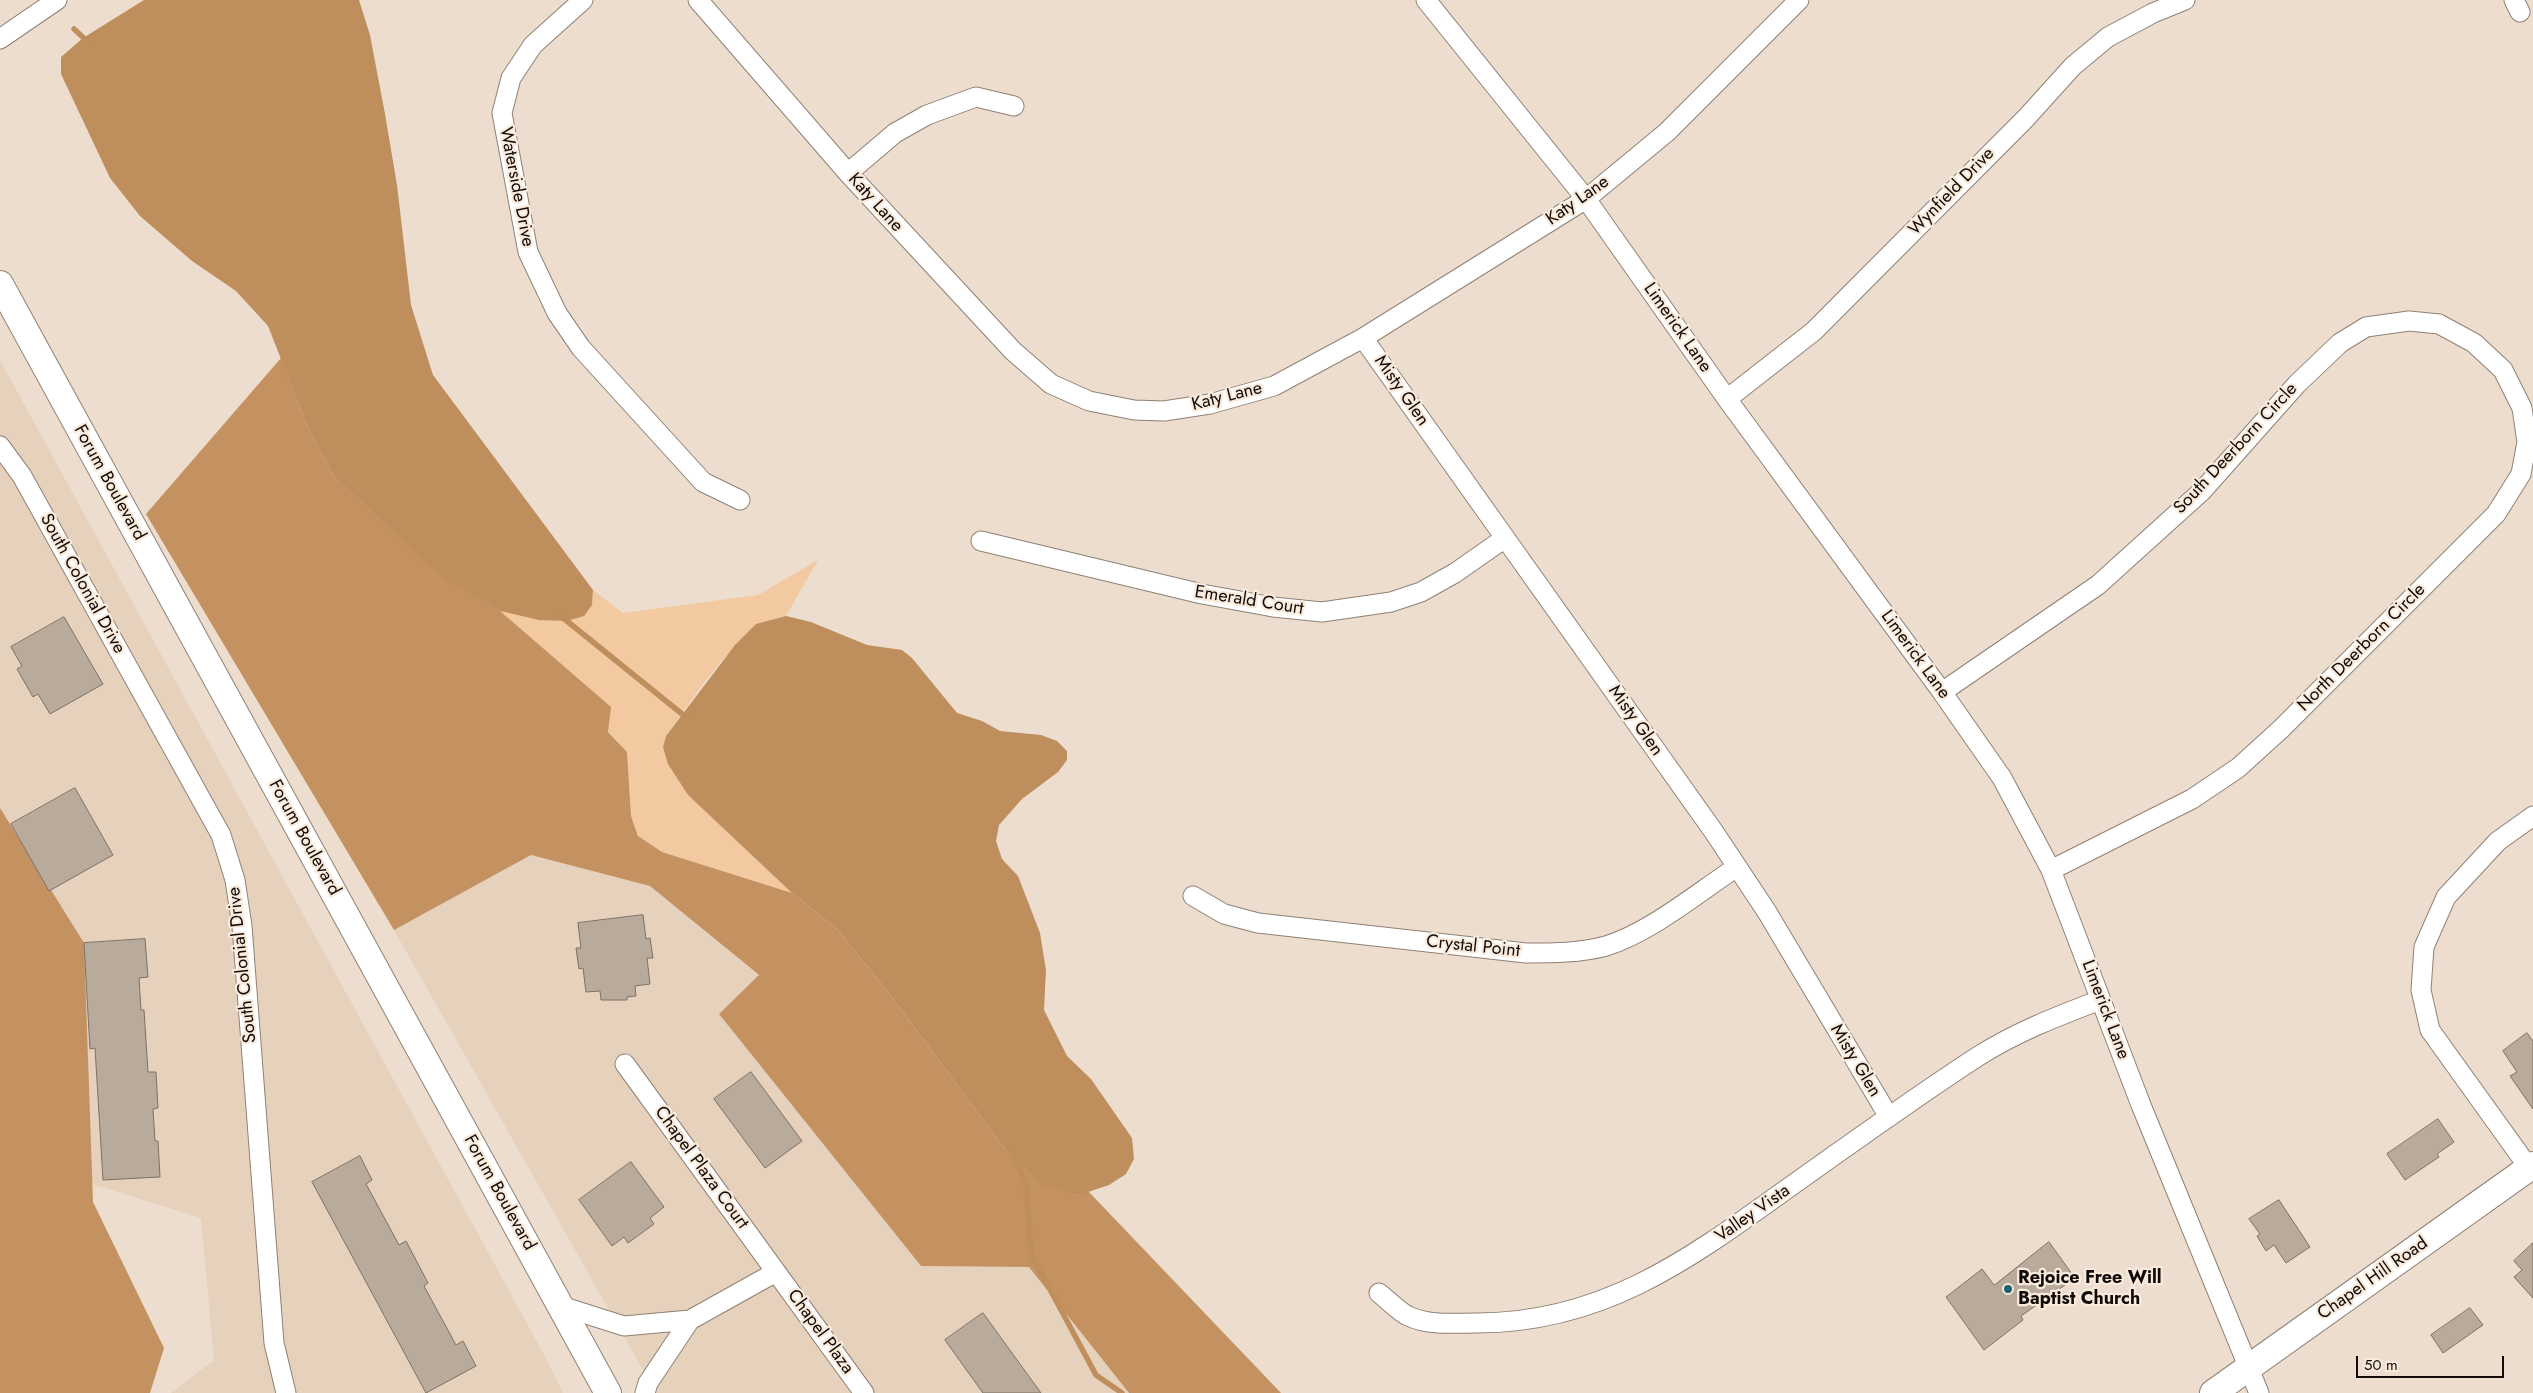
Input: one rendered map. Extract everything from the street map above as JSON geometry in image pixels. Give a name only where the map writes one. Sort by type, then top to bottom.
[{"type":"street","points":[[0,39],[57,0]]},
{"type":"street","name":"Waterside Drive","points":[[583,0],[533,44],[511,78],[502,113],[528,252],[557,314],[581,348],[703,482],[740,500]]},
{"type":"street","name":"Katy Lane","points":[[698,0],[848,173],[1013,351],[1051,384],[1089,401],[1141,410],[1164,411],[1210,404],[1274,386],[1363,338],[1586,199],[1667,132],[1799,0]]},
{"type":"street","name":"Limerick Lane","points":[[1426,0],[1586,199],[1727,399],[1942,692],[2002,778],[2051,870],[2100,1000],[2247,1368],[2259,1393]]},
{"type":"street","name":"Wynfield Drive","points":[[1727,399],[1814,331],[2026,118],[2072,66],[2108,37],[2153,13],[2185,0]]},
{"type":"street","points":[[848,173],[895,133],[927,115],[976,97],[1014,106]]},
{"type":"street","name":"Forum Boulevard","points":[[0,284],[608,1393]]},
{"type":"street","name":"South Deerborn Circle","points":[[1942,692],[2098,585],[2202,491],[2297,384],[2340,343],[2366,327],[2409,321],[2439,324],[2474,343]]},
{"type":"street","name":"Misty Glen","points":[[1363,338],[1708,824],[1767,912],[1889,1117]]},
{"type":"street","name":"North Deerborn Circle","points":[[2051,870],[2192,799],[2238,768],[2281,729],[2496,514],[2521,474],[2527,442],[2522,408],[2503,370],[2474,343]]},
{"type":"street","name":"South Colonial Drive","points":[[0,446],[22,476],[221,836],[235,880],[242,926],[274,1343],[286,1393]]},
{"type":"street","name":"Emerald Court","points":[[981,541],[1202,594],[1273,607],[1322,612],[1391,602],[1421,592],[1455,573],[1505,538]]},
{"type":"street","points":[[2531,1167],[2430,1030],[2421,990],[2424,947],[2446,897],[2498,841],[2533,816]]},
{"type":"street","name":"Crystal Point","points":[[1193,896],[1224,914],[1258,923],[1526,952],[1569,953],[1606,945],[1644,929],[1737,867]]},
{"type":"street","name":"Valley Vista","points":[[1379,1293],[1407,1315],[1432,1324],[1511,1323],[1560,1314],[1599,1302],[1646,1282],[1699,1252],[1889,1117],[2006,1039],[2052,1018],[2100,1000]]},
{"type":"street","name":"Chapel Plaza Court","points":[[625,1064],[776,1272]]},
{"type":"street","name":"Chapel Hill Road","points":[[2213,1393],[2531,1167]]},
{"type":"street","points":[[561,1306],[624,1326],[690,1320],[776,1272]]},
{"type":"street","name":"Chapel Plaza","points":[[776,1272],[864,1393]]},
{"type":"street","points":[[645,1393],[648,1383],[690,1320]]},
{"type":"shaded area","points":[[144,0],[359,0],[370,35],[385,114],[397,185],[411,305],[433,375],[593,590],[592,605],[584,616],[567,621],[539,620],[500,611],[443,578],[334,477],[307,425],[268,326],[236,291],[192,261],[140,216],[110,178],[61,74],[61,57],[83,38]]},
{"type":"shaded area","points":[[281,358],[307,425],[334,477],[443,577],[500,611],[611,707],[608,732],[627,752],[631,816],[638,836],[662,852],[792,893],[837,929],[888,992],[1005,1149],[1078,1195],[1088,1191],[1281,1393],[1129,1393],[1029,1267],[921,1266],[719,1014],[759,975],[650,886],[531,855],[394,930],[146,514]]},
{"type":"shaded area","points":[[0,360],[548,1362],[563,1393],[171,1393],[214,1360],[201,1218],[31,1165],[0,938]]},
{"type":"shaded area","points":[[818,560],[786,616],[768,621],[751,632],[734,647],[703,684],[666,736],[663,747],[688,795],[792,893],[662,852],[638,836],[631,816],[627,752],[500,611],[539,620],[592,605],[593,590],[623,613],[758,595]]},
{"type":"shaded area","points":[[786,616],[811,622],[867,645],[902,650],[912,658],[957,713],[982,721],[1000,731],[1041,735],[1057,741],[1067,751],[1067,760],[1058,772],[1022,799],[999,825],[996,841],[1002,859],[1018,876],[1040,933],[1046,970],[1044,1010],[1067,1056],[1091,1079],[1132,1138],[1134,1159],[1126,1174],[1109,1185],[1079,1195],[1043,1185],[1005,1149],[888,992],[837,929],[792,893],[688,795],[668,764],[663,747],[666,736],[735,645],[756,624]]},
{"type":"shaded area","points":[[0,808],[84,943],[93,1202],[164,1348],[150,1393],[0,1393]]},
{"type":"shaded area","points":[[531,855],[650,886],[759,976],[719,1014],[921,1266],[1029,1267],[1129,1393],[656,1393],[394,930]]},
{"type":"building","points":[[64,617],[103,684],[50,714],[38,694],[33,697],[17,669],[22,666],[11,647]]},
{"type":"building","points":[[75,788],[113,855],[49,891],[11,824]]},
{"type":"building","points":[[643,915],[646,939],[650,938],[653,958],[647,958],[650,984],[635,986],[636,996],[627,997],[627,1000],[601,1000],[600,991],[586,992],[583,968],[579,969],[576,948],[581,948],[578,923]]},
{"type":"building","points":[[145,939],[148,977],[139,978],[141,1010],[144,1010],[148,1072],[156,1072],[158,1108],[153,1109],[155,1141],[158,1141],[160,1177],[103,1180],[95,1048],[90,1049],[84,943]]},
{"type":"building","points":[[2527,1033],[2533,1041],[2533,1109],[2510,1076],[2517,1072],[2503,1051]]},
{"type":"building","points":[[751,1072],[802,1141],[765,1168],[714,1099]]},
{"type":"building","points":[[2438,1119],[2454,1142],[2437,1154],[2439,1157],[2405,1180],[2387,1154]]},
{"type":"building","points":[[360,1156],[372,1180],[366,1184],[399,1245],[406,1241],[428,1283],[424,1286],[456,1345],[463,1341],[476,1366],[426,1393],[312,1182]]},
{"type":"building","points":[[631,1162],[664,1207],[650,1218],[654,1224],[628,1243],[624,1237],[612,1246],[579,1200]]},
{"type":"building","points":[[2279,1200],[2310,1247],[2286,1263],[2274,1245],[2266,1251],[2257,1236],[2260,1234],[2249,1219]]},
{"type":"building","name":"Rejoice Free Will Baptist Church","points":[[2049,1242],[2075,1278],[2021,1316],[2023,1320],[1984,1350],[1946,1297],[1982,1269],[1994,1285]]},
{"type":"building","points":[[2533,1243],[2533,1298],[2514,1277],[2522,1270],[2514,1261]]},
{"type":"building","points":[[2470,1308],[2483,1325],[2443,1353],[2431,1335]]},
{"type":"building","points":[[983,1313],[1041,1393],[983,1393],[945,1340]]},
{"type":"waterway","points":[[74,29],[88,42]]},
{"type":"waterway","points":[[562,617],[687,718]]},
{"type":"waterway","points":[[1013,1153],[1026,1184],[1031,1254],[1096,1375],[1122,1393]]},
{"type":"place","name":"Rejoice Free Will Baptist Church","points":[[2008,1289]]}]
